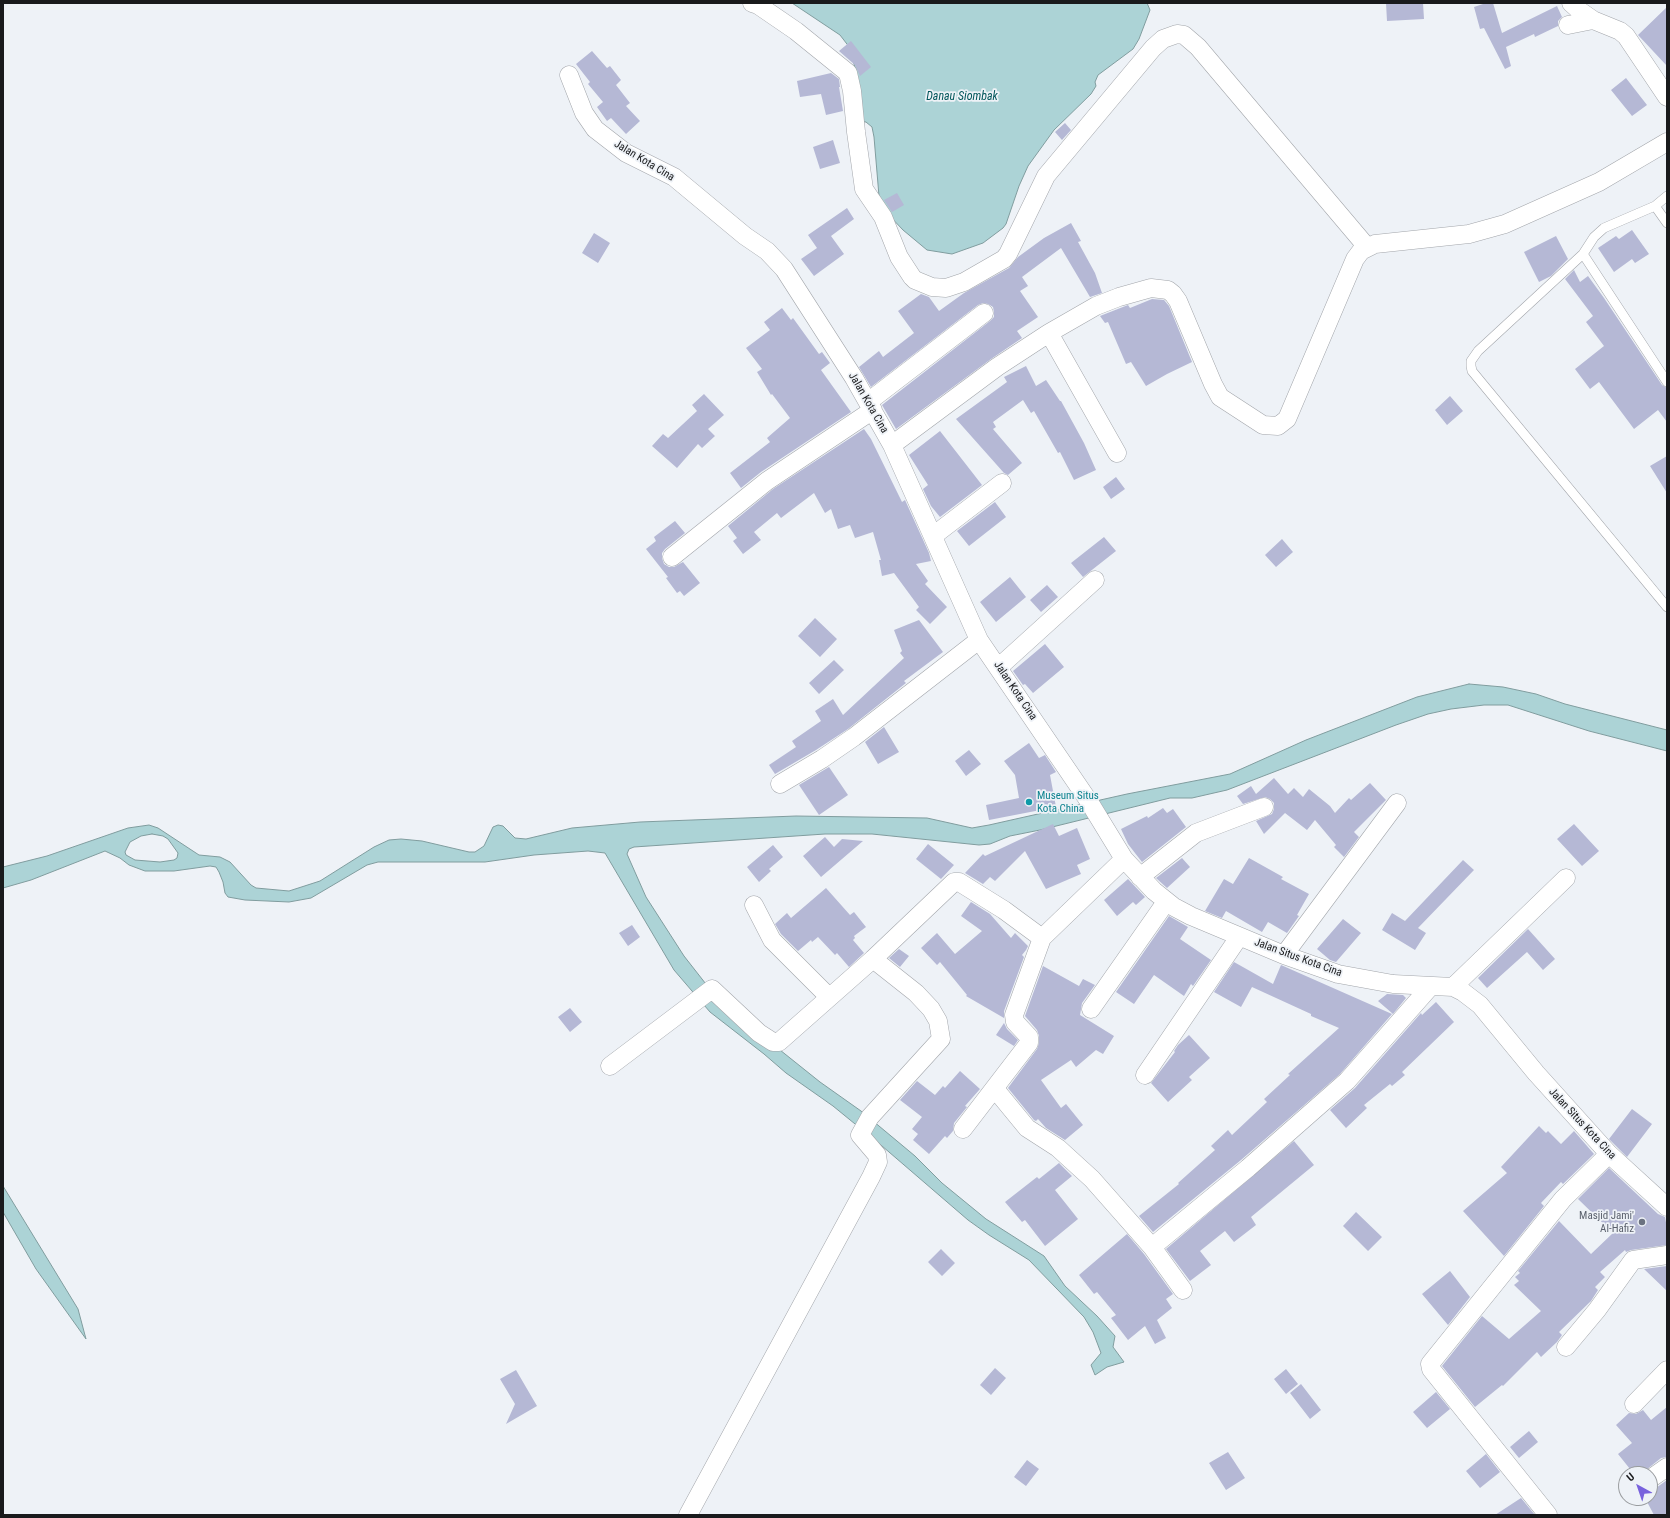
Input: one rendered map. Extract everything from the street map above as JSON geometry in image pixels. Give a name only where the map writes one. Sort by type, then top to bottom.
[{"type":"street","points":[[752,3],[758,5],[796,31],[848,73],[852,90],[864,188],[883,217],[899,257],[912,277],[915,280],[932,287],[946,288],[964,282],[1004,259],[1008,254],[1046,176],[1153,48],[1163,39],[1177,34],[1184,35],[1198,47],[1367,247]]},
{"type":"street","points":[[1571,3],[1593,20],[1620,31],[1626,36],[1667,97]]},
{"type":"street","points":[[1568,25],[1593,20]]},
{"type":"street","name":"Jalan Kota Cina","points":[[569,76],[584,113],[595,129],[626,153],[674,177],[776,259],[784,269],[871,406],[892,446],[979,640],[999,667],[1100,820]]},
{"type":"street","points":[[892,446],[997,367],[1049,333],[1096,306],[1119,297],[1151,288],[1168,290],[1174,294],[1220,397],[1258,423],[1274,427],[1278,426],[1287,419],[1355,259],[1361,251],[1367,247],[1386,243],[1469,234],[1504,224],[1599,182],[1667,142]]},
{"type":"street","points":[[672,557],[767,481],[871,406],[984,313]]},
{"type":"street","points":[[1049,333],[1117,453]]},
{"type":"street","points":[[933,536],[1002,483]]},
{"type":"street","points":[[999,667],[1095,580]]},
{"type":"street","points":[[780,784],[822,759],[854,737],[979,640]]},
{"type":"street","points":[[1284,955],[1397,803]]},
{"type":"street","points":[[1140,877],[1196,833],[1264,806]]},
{"type":"street","name":"Jalan Situs Kota Cina","points":[[1100,820],[1124,859],[1140,877],[1166,902],[1191,916],[1284,955],[1338,974],[1393,984],[1453,987],[1476,1000],[1536,1073],[1609,1154],[1667,1206]]},
{"type":"street","points":[[963,1129],[1029,1043],[1029,1037],[1015,1022],[1014,1016],[1042,938],[1124,859]]},
{"type":"street","points":[[1453,987],[1566,878]]},
{"type":"street","points":[[610,1066],[712,989],[759,1033],[776,1042],[782,1040],[828,997],[873,959],[954,882],[959,882],[1004,910],[1042,938]]},
{"type":"street","points":[[1091,1009],[1166,902]]},
{"type":"street","points":[[754,905],[772,940],[828,997]]},
{"type":"street","points":[[1145,1075],[1239,937]]},
{"type":"street","points":[[688,1515],[872,1177],[878,1162],[877,1155],[860,1135],[870,1117],[937,1044],[941,1036],[938,1021],[931,1009],[916,993],[873,959]]},
{"type":"street","points":[[1152,1247],[1248,1168],[1347,1081],[1430,987]]},
{"type":"street","points":[[995,1089],[1027,1128],[1058,1148],[1092,1179],[1152,1247],[1183,1290]]},
{"type":"street","points":[[1548,1515],[1431,1369],[1430,1364],[1563,1199],[1609,1154]]},
{"type":"street","points":[[1566,1347],[1597,1310],[1633,1260],[1667,1255]]},
{"type":"street","points":[[1634,1404],[1667,1370]]},
{"type":"street","points":[[1658,1473],[1667,1467]]},
{"type":"lane","points":[[1667,196],[1654,206],[1604,228],[1594,237],[1583,254],[1478,351],[1471,361],[1472,371],[1667,607]]},
{"type":"lane","points":[[1654,206],[1667,223]]},
{"type":"lane","points":[[1583,254],[1667,382]]},
{"type":"water","name":"Danau Siombak","points":[[792,3],[1147,3],[1150,10],[1139,39],[1133,49],[1098,75],[1095,82],[1096,86],[1091,94],[1054,130],[1028,166],[1019,186],[1006,224],[1003,228],[983,243],[952,254],[927,250],[903,230],[886,212],[879,196],[872,127],[866,122],[857,121],[856,72],[850,48],[840,35]]},
{"type":"water","points":[[1469,684],[1503,687],[1536,694],[1565,704],[1667,730],[1667,751],[1589,731],[1508,705],[1484,705],[1451,709],[1428,714],[1227,790],[1192,798],[1170,798],[1010,836],[990,844],[979,845],[872,834],[825,834],[634,847],[629,849],[627,854],[646,897],[684,956],[720,1002],[820,1082],[861,1111],[915,1156],[942,1183],[986,1219],[1044,1256],[1065,1286],[1097,1316],[1115,1336],[1113,1347],[1124,1362],[1107,1367],[1095,1375],[1091,1365],[1101,1353],[1093,1332],[1084,1317],[1029,1260],[968,1220],[833,1106],[786,1073],[710,1012],[674,970],[605,853],[588,851],[534,855],[485,862],[378,862],[367,865],[311,898],[289,902],[245,900],[228,897],[225,893],[223,882],[216,867],[210,866],[174,871],[145,871],[129,865],[120,858],[105,851],[31,880],[3,888],[3,867],[47,856],[128,828],[149,825],[158,828],[199,855],[220,857],[230,862],[251,885],[256,888],[289,891],[320,881],[374,847],[389,840],[401,839],[422,841],[469,852],[475,852],[484,846],[493,827],[498,825],[503,826],[515,838],[526,839],[572,828],[640,822],[796,816],[927,818],[972,828],[1127,794],[1230,774],[1306,740],[1417,697]],"holes":[[[152,834],[163,836],[168,839],[178,853],[177,858],[174,860],[160,862],[135,860],[126,855],[125,852],[130,842],[141,836]]]},
{"type":"water","points":[[3,1186],[78,1309],[86,1339],[36,1269],[3,1212]]},
{"type":"building","points":[[1386,3],[1423,3],[1424,19],[1387,21]]},
{"type":"building","points":[[1486,3],[1493,3],[1502,33],[1557,6],[1562,17],[1558,21],[1558,26],[1535,37],[1534,34],[1506,47],[1511,66],[1505,69],[1484,28],[1480,29],[1474,7]]},
{"type":"building","points":[[1667,7],[1667,66],[1638,35]]},
{"type":"building","points":[[851,41],[871,67],[860,76],[855,65],[839,51]]},
{"type":"building","points":[[592,51],[607,68],[610,66],[621,80],[616,85],[630,103],[626,106],[640,121],[626,134],[611,118],[607,121],[597,107],[603,102],[588,84],[590,82],[576,64]]},
{"type":"building","points":[[831,73],[839,79],[843,111],[826,115],[821,94],[800,97],[797,81]]},
{"type":"building","points":[[1626,78],[1647,105],[1632,116],[1611,90]]},
{"type":"building","points":[[1065,123],[1071,130],[1062,140],[1055,132]]},
{"type":"building","points":[[833,140],[840,163],[820,169],[813,147]]},
{"type":"building","points":[[897,193],[904,205],[892,212],[884,200]]},
{"type":"building","points":[[847,208],[854,219],[831,236],[844,254],[814,276],[801,259],[817,248],[808,235]]},
{"type":"building","points":[[1071,223],[1081,241],[1078,242],[1095,273],[1102,293],[1090,297],[1061,248],[1022,277],[1028,286],[1020,291],[1038,317],[1017,331],[1022,338],[896,429],[882,405],[994,317],[993,307],[983,303],[978,305],[871,387],[859,367],[879,351],[883,357],[914,333],[898,311],[921,294],[929,297],[939,311],[964,293],[1009,268],[1018,257],[1044,238]]},
{"type":"building","points":[[1632,230],[1649,254],[1635,263],[1632,259],[1614,272],[1598,248],[1616,236],[1619,239]]},
{"type":"building","points":[[594,233],[610,243],[598,263],[582,253]]},
{"type":"building","points":[[1556,236],[1568,259],[1551,276],[1539,282],[1524,252]]},
{"type":"building","points":[[1574,270],[1580,282],[1588,276],[1662,385],[1667,388],[1667,422],[1658,410],[1634,429],[1599,382],[1590,389],[1575,369],[1604,346],[1586,322],[1593,316],[1565,279]]},
{"type":"building","points":[[1152,299],[1164,300],[1169,306],[1192,362],[1146,386],[1131,362],[1126,364],[1108,322],[1105,323],[1100,316],[1128,305],[1130,308]]},
{"type":"building","points":[[782,308],[791,320],[793,318],[819,354],[822,352],[830,363],[821,370],[851,412],[761,472],[741,488],[730,473],[770,442],[767,438],[790,418],[772,394],[771,395],[757,372],[762,369],[746,348],[770,330],[764,322]]},
{"type":"building","points":[[1026,366],[1036,386],[1046,380],[1061,401],[1084,443],[1096,470],[1074,480],[1060,452],[1058,453],[1034,411],[1031,413],[1023,400],[993,422],[996,427],[993,429],[1022,463],[1008,475],[1004,473],[956,419],[1007,382],[1004,377]]},
{"type":"building","points":[[704,394],[724,415],[708,429],[715,436],[702,448],[698,444],[677,468],[652,446],[663,434],[668,438],[697,411],[692,405]]},
{"type":"building","points":[[1450,396],[1463,411],[1447,425],[1435,410]]},
{"type":"building","points":[[864,429],[871,439],[902,502],[905,500],[929,553],[931,561],[916,564],[928,581],[925,584],[947,607],[930,624],[916,610],[919,607],[894,573],[882,576],[879,560],[881,560],[873,532],[855,538],[850,525],[838,529],[831,509],[825,513],[814,493],[781,518],[777,513],[754,532],[761,540],[743,554],[733,541],[737,538],[728,526],[773,489]]},
{"type":"building","points":[[940,431],[982,485],[940,517],[931,506],[923,489],[928,485],[909,455]]},
{"type":"building","points":[[1667,456],[1667,493],[1650,466]]},
{"type":"building","points":[[1116,477],[1125,489],[1111,499],[1103,487]]},
{"type":"building","points":[[995,502],[1006,517],[969,546],[957,531]]},
{"type":"building","points":[[675,521],[685,533],[662,553],[664,564],[669,567],[674,567],[683,562],[700,583],[684,596],[680,591],[677,593],[666,578],[668,577],[646,549],[656,541],[654,537]]},
{"type":"building","points":[[1104,537],[1116,551],[1083,577],[1071,563]]},
{"type":"building","points":[[1282,539],[1293,552],[1276,567],[1265,555]]},
{"type":"building","points":[[1010,577],[1026,597],[996,622],[980,602]]},
{"type":"building","points":[[1047,585],[1058,597],[1041,612],[1030,600]]},
{"type":"building","points":[[815,618],[837,639],[820,657],[798,636]]},
{"type":"building","points":[[919,620],[943,652],[904,681],[906,683],[848,729],[775,774],[769,765],[796,747],[792,741],[821,721],[815,711],[833,699],[843,715],[904,658],[900,653],[902,651],[894,630]]},
{"type":"building","points":[[1045,644],[1064,667],[1033,693],[1025,684],[1023,685],[1013,671]]},
{"type":"building","points":[[834,660],[844,670],[819,694],[809,683]]},
{"type":"building","points":[[884,727],[899,752],[878,764],[865,742]]},
{"type":"building","points":[[1029,743],[1039,758],[1045,755],[1056,772],[1050,775],[1056,807],[989,820],[986,805],[1019,798],[1015,775],[1004,761]]},
{"type":"building","points":[[969,750],[981,764],[966,776],[955,761]]},
{"type":"building","points":[[829,767],[848,795],[819,815],[799,785]]},
{"type":"building","points":[[1274,778],[1288,794],[1294,788],[1303,797],[1309,789],[1330,806],[1335,813],[1349,798],[1351,800],[1370,783],[1386,800],[1354,832],[1359,837],[1344,857],[1334,847],[1336,845],[1315,820],[1307,830],[1285,813],[1264,834],[1256,821],[1272,814],[1274,803],[1265,797],[1243,804],[1237,796],[1251,786],[1256,794]]},
{"type":"building","points":[[1163,808],[1167,813],[1173,809],[1186,827],[1142,862],[1128,844],[1121,829],[1147,816],[1148,818]]},
{"type":"building","points":[[1053,824],[1059,836],[1077,828],[1090,859],[1077,865],[1081,874],[1046,889],[1025,851],[995,881],[990,877],[983,884],[965,873],[983,854],[985,856]]},
{"type":"building","points":[[1574,824],[1599,851],[1582,866],[1557,839]]},
{"type":"building","points":[[825,837],[834,847],[842,839],[863,841],[821,877],[803,856]]},
{"type":"building","points":[[928,844],[954,865],[941,879],[916,859]]},
{"type":"building","points":[[773,845],[783,857],[769,869],[771,871],[759,882],[747,867]]},
{"type":"building","points":[[1182,858],[1190,867],[1167,888],[1156,878]]},
{"type":"building","points":[[1249,858],[1283,877],[1281,879],[1309,894],[1297,915],[1299,916],[1287,933],[1268,922],[1262,932],[1226,911],[1222,918],[1205,911],[1224,879],[1233,884]]},
{"type":"building","points":[[1463,860],[1474,870],[1418,928],[1426,933],[1415,950],[1382,930],[1392,913],[1405,921]]},
{"type":"building","points":[[1128,879],[1145,897],[1136,905],[1133,902],[1117,916],[1104,900]]},
{"type":"building","points":[[826,888],[850,915],[854,912],[866,927],[854,936],[855,938],[853,940],[864,953],[849,967],[837,953],[835,955],[818,937],[812,942],[811,940],[798,951],[781,934],[775,924],[787,913],[791,918]]},
{"type":"building","points":[[971,902],[990,914],[1011,938],[1015,933],[1028,946],[1022,955],[1024,957],[1004,1011],[1004,1018],[966,996],[967,995],[940,962],[937,965],[921,948],[937,933],[955,954],[982,931],[961,916]]},
{"type":"building","points":[[1169,916],[1188,927],[1180,939],[1211,960],[1193,986],[1191,984],[1184,996],[1154,975],[1134,1004],[1116,992]]},
{"type":"building","points":[[1343,919],[1361,933],[1336,962],[1330,960],[1317,949]]},
{"type":"building","points":[[632,925],[640,937],[628,946],[619,933]]},
{"type":"building","points":[[1528,929],[1555,959],[1543,970],[1527,952],[1487,988],[1478,978]]},
{"type":"building","points":[[899,949],[909,956],[900,967],[889,958]]},
{"type":"building","points":[[1234,962],[1273,984],[1281,965],[1392,1014],[1340,1074],[1241,1160],[1153,1232],[1139,1216],[1179,1184],[1178,1183],[1215,1150],[1211,1146],[1228,1130],[1232,1135],[1267,1102],[1264,1099],[1290,1075],[1288,1074],[1339,1028],[1252,987],[1241,1007],[1214,992]]},
{"type":"building","points":[[1043,966],[1079,986],[1083,979],[1095,985],[1082,1003],[1080,1015],[1114,1036],[1103,1054],[1096,1050],[1076,1067],[1071,1060],[1041,1080],[1061,1108],[1066,1104],[1083,1125],[1065,1140],[1046,1128],[1038,1119],[1036,1121],[1034,1120],[1008,1088],[1037,1049],[1039,1043],[1037,1030],[1025,1016]]},
{"type":"building","points":[[1387,994],[1403,995],[1406,998],[1393,1014],[1378,1001]]},
{"type":"building","points":[[1436,1002],[1454,1022],[1402,1072],[1405,1075],[1392,1086],[1390,1084],[1364,1105],[1367,1108],[1346,1128],[1330,1110],[1355,1088],[1421,1013],[1422,1015]]},
{"type":"building","points":[[570,1008],[582,1022],[570,1032],[558,1017]]},
{"type":"building","points":[[1004,1023],[1007,1029],[1018,1040],[1014,1046],[996,1035]]},
{"type":"building","points":[[1189,1035],[1210,1058],[1189,1077],[1192,1080],[1168,1102],[1151,1083],[1175,1052],[1174,1051],[1178,1045]]},
{"type":"building","points":[[960,1071],[980,1089],[965,1106],[967,1107],[954,1123],[953,1131],[947,1138],[945,1136],[929,1154],[913,1140],[918,1134],[912,1129],[922,1117],[900,1100],[917,1081],[935,1095],[943,1086],[945,1088]]},
{"type":"building","points":[[1632,1109],[1652,1124],[1627,1157],[1609,1139]]},
{"type":"building","points":[[1539,1126],[1546,1133],[1548,1131],[1561,1144],[1574,1131],[1594,1154],[1563,1184],[1561,1182],[1541,1203],[1544,1206],[1504,1256],[1463,1211],[1507,1173],[1501,1167]]},
{"type":"building","points":[[1294,1141],[1314,1165],[1251,1217],[1256,1225],[1234,1242],[1225,1231],[1200,1251],[1211,1265],[1190,1281],[1166,1249]]},
{"type":"building","points":[[1059,1163],[1072,1176],[1055,1190],[1078,1219],[1045,1246],[1025,1220],[1022,1222],[1005,1202],[1037,1177],[1039,1179]]},
{"type":"building","points":[[1609,1168],[1658,1214],[1665,1217],[1667,1228],[1667,1245],[1626,1252],[1625,1250],[1600,1272],[1605,1277],[1595,1287],[1598,1290],[1591,1301],[1559,1332],[1562,1335],[1557,1342],[1541,1357],[1537,1352],[1503,1386],[1502,1385],[1475,1407],[1442,1366],[1482,1316],[1509,1339],[1541,1311],[1514,1285],[1519,1281],[1515,1277],[1520,1273],[1518,1271],[1559,1221],[1591,1254],[1613,1233],[1578,1199]]},
{"type":"building","points":[[1356,1212],[1382,1237],[1368,1251],[1343,1226]]},
{"type":"building","points":[[1127,1234],[1144,1254],[1173,1294],[1166,1299],[1172,1308],[1157,1320],[1166,1338],[1155,1344],[1145,1326],[1128,1340],[1111,1318],[1116,1315],[1097,1292],[1094,1294],[1079,1275]]},
{"type":"building","points":[[941,1249],[955,1263],[942,1276],[928,1262]]},
{"type":"building","points":[[1667,1266],[1667,1291],[1644,1269]]},
{"type":"building","points":[[1450,1271],[1470,1297],[1448,1325],[1422,1294]]},
{"type":"building","points":[[995,1368],[1006,1378],[991,1395],[980,1385]]},
{"type":"building","points":[[1286,1369],[1298,1384],[1286,1394],[1274,1379]]},
{"type":"building","points":[[516,1370],[537,1406],[506,1424],[515,1404],[500,1379]]},
{"type":"building","points":[[1301,1384],[1321,1410],[1310,1419],[1290,1393]]},
{"type":"building","points":[[1436,1392],[1450,1409],[1427,1428],[1413,1412]]},
{"type":"building","points":[[1667,1407],[1667,1457],[1661,1458],[1651,1466],[1628,1466],[1618,1454],[1632,1443],[1616,1425],[1629,1413],[1636,1414],[1643,1410],[1651,1420]]},
{"type":"building","points":[[1529,1431],[1538,1442],[1519,1458],[1510,1447]]},
{"type":"building","points":[[1228,1452],[1245,1478],[1226,1490],[1209,1463]]},
{"type":"building","points":[[1486,1454],[1500,1472],[1480,1488],[1466,1471]]},
{"type":"building","points":[[1027,1460],[1039,1469],[1026,1486],[1014,1477]]},
{"type":"building","points":[[1667,1480],[1667,1515],[1654,1515],[1649,1506],[1658,1506],[1658,1487]]},
{"type":"building","points":[[1521,1498],[1535,1515],[1495,1515]]},
{"type":"place","name":"Museum Situs Kota China","points":[[1029,802]]},
{"type":"place","name":"Masjid Jami' Al-Hafiz","points":[[1642,1222]]}]
